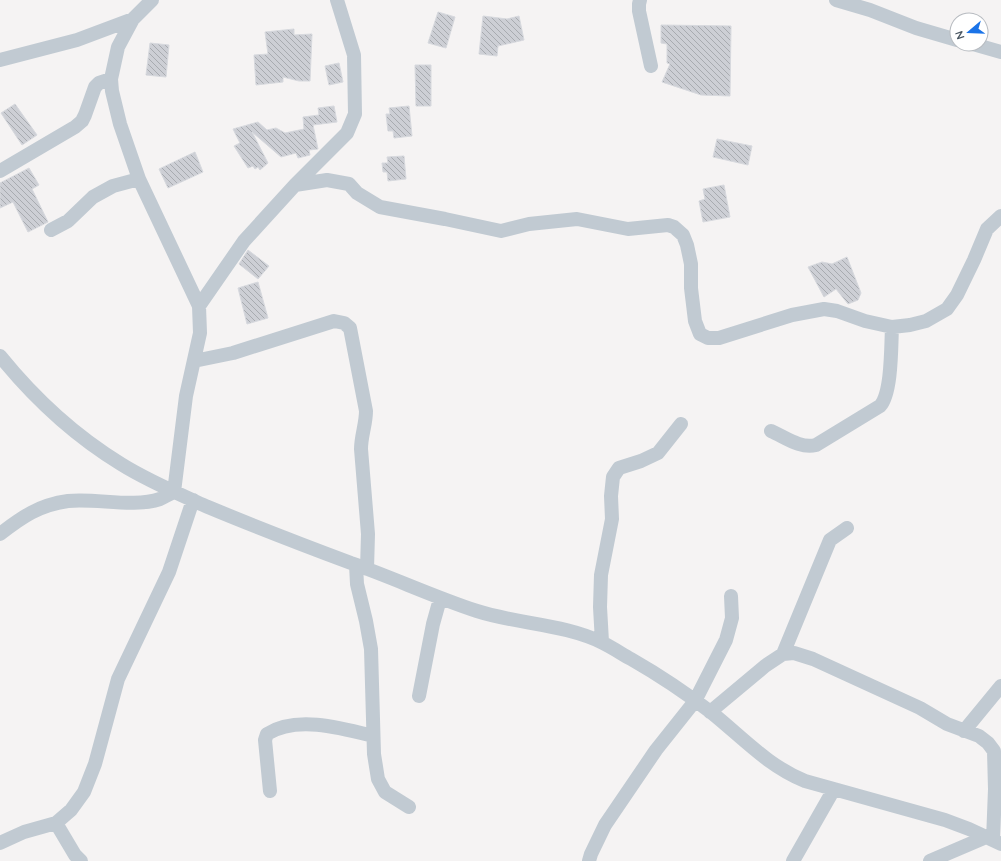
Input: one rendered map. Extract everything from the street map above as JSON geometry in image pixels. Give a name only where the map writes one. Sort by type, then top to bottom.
[{"type":"street","points":[[152,0],[133,19],[118,47],[111,79],[120,124],[139,179],[199,306],[200,333],[186,396],[174,492]]},
{"type":"street","points":[[199,306],[244,241],[295,185],[347,133],[354,114],[354,55],[337,0]]},
{"type":"street","points":[[640,0],[639,11],[651,66]]},
{"type":"street","points":[[836,0],[870,10],[916,28],[949,38]]},
{"type":"street","points":[[0,60],[77,40],[133,19]]},
{"type":"street","points":[[989,49],[1001,52]]},
{"type":"street","points":[[0,171],[76,127],[85,115],[94,87],[99,82],[111,79]]},
{"type":"street","points":[[51,230],[68,220],[93,197],[113,186],[139,179]]},
{"type":"street","points":[[295,185],[327,180],[348,184],[357,193],[380,207],[501,231],[529,224],[576,219],[628,229],[668,225],[674,227],[683,235],[689,254],[695,321],[700,334],[708,338],[719,338],[792,315],[824,309],[837,311],[865,321],[892,327],[926,320],[947,309],[957,295],[987,229],[1001,216]]},
{"type":"street","points":[[194,361],[233,353],[334,322],[344,322],[350,328],[366,411],[366,422],[361,440],[361,449],[368,534],[358,584],[371,649],[374,754],[378,779],[386,792],[409,807]]},
{"type":"street","points":[[771,431],[802,446],[816,445],[880,406],[885,398],[888,386],[892,327]]},
{"type":"street","points":[[0,356],[20,381],[57,416],[93,445],[121,465],[174,492],[268,532],[440,599],[481,612],[574,632],[602,642],[675,686],[710,712],[775,766],[789,775],[945,820],[993,840]]},
{"type":"street","points":[[602,642],[600,608],[601,575],[612,519],[611,496],[613,476],[619,468],[641,461],[658,453],[681,424]]},
{"type":"street","points":[[0,534],[22,516],[54,504],[68,501],[141,502],[159,499],[174,492]]},
{"type":"street","points":[[0,843],[24,832],[56,822],[71,810],[84,792],[95,764],[118,679],[169,572],[193,500]]},
{"type":"street","points":[[783,654],[830,540],[847,528]]},
{"type":"street","points":[[589,861],[605,825],[656,750],[694,701],[726,640],[732,618],[731,596]]},
{"type":"street","points":[[419,696],[433,624],[440,599]]},
{"type":"street","points":[[710,712],[764,666],[783,654],[794,653],[813,659],[893,695],[947,724],[978,736],[988,743],[994,751],[995,789],[993,840]]},
{"type":"street","points":[[964,731],[1001,686]]},
{"type":"street","points":[[270,791],[265,740],[267,734],[275,728],[303,724],[339,728],[373,736]]},
{"type":"street","points":[[793,861],[834,789]]},
{"type":"street","points":[[56,822],[75,855],[81,861]]},
{"type":"street","points":[[930,861],[993,840]]},
{"type":"building","points":[[438,12],[455,17],[446,48],[428,43]]},
{"type":"building","points":[[483,16],[507,19],[519,16],[524,40],[498,46],[497,56],[479,54]]},
{"type":"building","points":[[661,25],[731,26],[730,96],[701,95],[662,82],[670,64],[667,63],[667,44],[661,43]]},
{"type":"building","points":[[294,29],[294,35],[312,34],[310,81],[299,81],[283,77],[283,82],[256,85],[254,55],[268,54],[265,32]]},
{"type":"building","points":[[150,43],[169,45],[166,77],[146,75]]},
{"type":"building","points":[[339,63],[343,82],[329,85],[325,66]]},
{"type":"building","points":[[415,65],[431,65],[431,106],[416,106]]},
{"type":"building","points":[[15,104],[37,135],[22,145],[1,113]]},
{"type":"building","points":[[334,106],[337,122],[313,125],[318,149],[309,150],[310,155],[298,158],[296,153],[281,157],[252,132],[268,163],[260,170],[258,167],[255,169],[253,166],[248,168],[234,146],[240,143],[233,129],[258,122],[267,130],[276,128],[285,133],[304,129],[303,117],[319,115],[318,108]]},
{"type":"building","points":[[409,106],[412,136],[394,138],[393,131],[388,131],[386,114],[390,114],[389,108]]},
{"type":"building","points":[[717,139],[752,146],[748,165],[713,157]]},
{"type":"building","points":[[195,152],[203,172],[168,188],[159,169]]},
{"type":"building","points":[[404,156],[406,179],[388,181],[387,172],[383,172],[382,163],[388,163],[387,157]]},
{"type":"building","points":[[29,168],[39,185],[32,189],[48,222],[28,232],[13,202],[0,208],[0,183]]},
{"type":"building","points":[[724,185],[730,217],[703,222],[699,201],[705,199],[703,189]]},
{"type":"building","points":[[248,250],[269,266],[258,279],[239,264]]},
{"type":"building","points":[[847,257],[861,293],[858,300],[848,304],[836,289],[824,297],[808,267],[822,262],[832,264]]},
{"type":"building","points":[[258,282],[268,318],[247,324],[238,288]]}]
